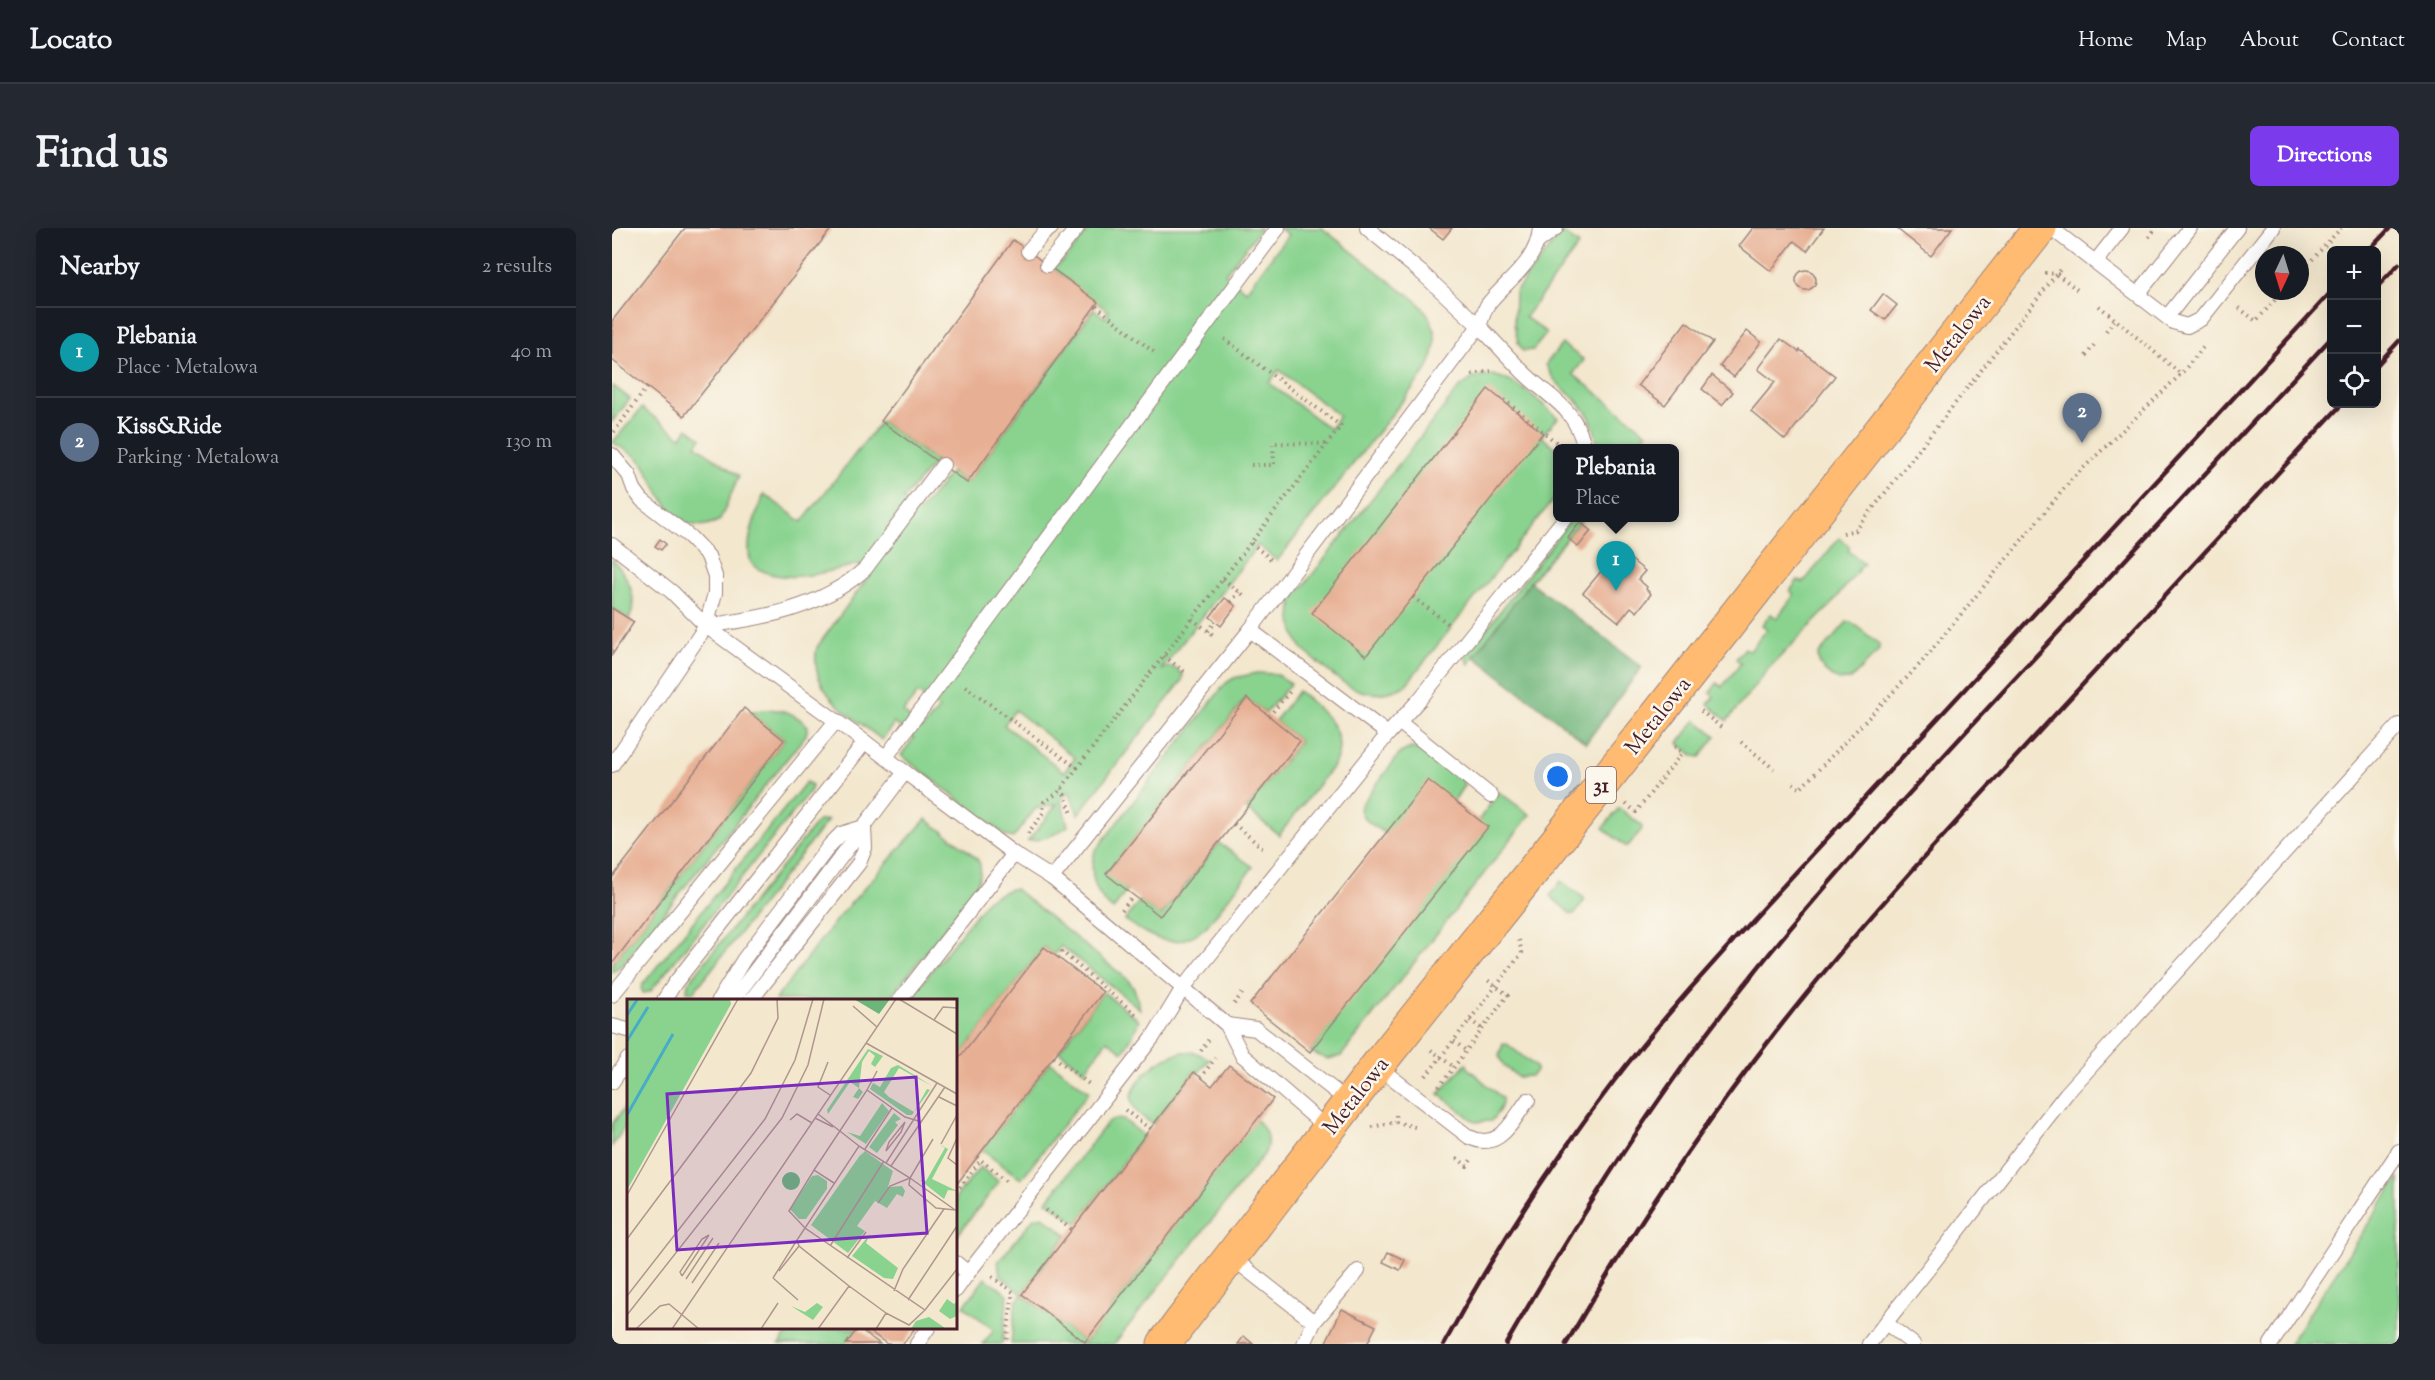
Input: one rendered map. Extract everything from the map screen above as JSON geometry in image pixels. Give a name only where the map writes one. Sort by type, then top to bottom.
[{"type":"main road","name":"Metalowa","points":[[1164,1344],[1377,1066],[1643,733],[2040,228]]},
{"type":"lane","points":[[1028,251],[1051,228]]},
{"type":"lane","points":[[1047,265],[1077,228]]},
{"type":"lane","points":[[886,757],[1278,228]]},
{"type":"lane","points":[[1366,228],[1423,274],[1479,326],[1526,375],[1565,407],[1580,428],[1584,444]]},
{"type":"lane","points":[[1052,878],[1250,630],[1479,326],[1487,306],[1527,264],[1539,234],[1556,228]]},
{"type":"lane","points":[[2051,228],[2182,326],[2198,322],[2273,228]]},
{"type":"lane","points":[[2096,261],[2122,228]]},
{"type":"lane","points":[[2138,294],[2190,228]]},
{"type":"lane","points":[[2167,317],[2237,228]]},
{"type":"lane","points":[[612,455],[629,475],[634,489],[642,500],[690,537],[708,556],[715,576],[715,593],[706,626],[612,765]]},
{"type":"lane","points":[[706,626],[785,612],[834,592],[854,579],[865,569],[942,465]]},
{"type":"lane","points":[[957,1289],[1153,1037],[1183,988],[1562,522]]},
{"type":"lane","points":[[612,545],[672,592],[706,626],[886,757],[1014,854],[1052,878],[1227,1025],[1242,1055],[1328,1129]]},
{"type":"lane","points":[[1250,630],[1388,734]]},
{"type":"lane","points":[[612,995],[836,721]]},
{"type":"lane","points":[[1399,722],[1491,796]]},
{"type":"lane","points":[[1869,1344],[2066,1094],[2399,724]]},
{"type":"lane","points":[[665,999],[865,742]]},
{"type":"lane","points":[[735,999],[905,772]]},
{"type":"lane","points":[[720,999],[744,959],[830,845],[841,834],[864,827]]},
{"type":"lane","points":[[752,999],[838,893],[859,863],[865,848],[864,827]]},
{"type":"lane","points":[[901,999],[1014,854]]},
{"type":"lane","points":[[1227,1025],[1256,1029],[1349,1102]]},
{"type":"lane","points":[[612,1026],[627,1030]]},
{"type":"lane","points":[[612,1082],[627,1060]]},
{"type":"lane","points":[[1377,1066],[1468,1137],[1485,1143],[1497,1138],[1528,1100]]},
{"type":"lane","points":[[2271,1344],[2399,1151]]},
{"type":"lane","points":[[1231,1257],[1314,1322]]},
{"type":"lane","points":[[957,1264],[968,1273]]},
{"type":"lane","points":[[1304,1344],[1314,1322],[1358,1271]]},
{"type":"lane","points":[[1886,1323],[1913,1344]]},
{"type":"lane","points":[[916,1344],[927,1329]]},
{"type":"path","points":[[2149,237],[2156,228]]},
{"type":"path","points":[[2309,263],[2341,228]]},
{"type":"path","points":[[2057,274],[2080,292]]},
{"type":"path","points":[[2236,306],[2256,321],[2275,300]]},
{"type":"path","points":[[1096,306],[1173,368]]},
{"type":"path","points":[[2099,306],[2181,374]]},
{"type":"path","points":[[2106,331],[2115,319]]},
{"type":"path","points":[[1014,854],[1043,813],[1044,802],[1058,793],[1341,426],[1205,325]]},
{"type":"path","points":[[1793,783],[1800,789],[1921,663],[2072,478],[2181,374],[2209,340]]},
{"type":"path","points":[[2086,356],[2094,345]]},
{"type":"path","points":[[1464,377],[1474,373],[1497,372]]},
{"type":"path","points":[[612,435],[647,387]]},
{"type":"path","points":[[1500,399],[1501,397],[1558,444]]},
{"type":"path","points":[[1251,465],[1274,465],[1273,443],[1328,444]]},
{"type":"path","points":[[1251,543],[1274,562],[1267,571]]},
{"type":"path","points":[[1223,579],[1246,597]]},
{"type":"path","points":[[1240,605],[1253,588]]},
{"type":"path","points":[[1231,602],[1239,592]]},
{"type":"path","points":[[1413,597],[1468,639]]},
{"type":"path","points":[[1192,619],[1216,637]]},
{"type":"path","points":[[1208,631],[1216,622]]},
{"type":"path","points":[[1209,646],[1222,629]]},
{"type":"path","points":[[1164,656],[1187,674],[1194,664]]},
{"type":"path","points":[[947,673],[1077,768]]},
{"type":"path","points":[[1694,706],[1722,728]]},
{"type":"path","points":[[1620,800],[1636,812],[1661,781],[1682,753],[1666,741]]},
{"type":"path","points":[[1741,742],[1774,769]]},
{"type":"path","points":[[1234,824],[1269,853]]},
{"type":"path","points":[[1058,958],[1062,952],[1144,1021]]},
{"type":"path","points":[[1436,1090],[1508,995],[1496,986]]},
{"type":"path","points":[[1468,1008],[1475,1013]]},
{"type":"path","points":[[1470,1020],[1482,1029]]},
{"type":"path","points":[[1454,1041],[1466,1050]]},
{"type":"path","points":[[1442,1042],[1449,1047]]},
{"type":"path","points":[[1054,1057],[1097,1090]]},
{"type":"path","points":[[1201,1078],[1215,1058]]},
{"type":"path","points":[[1117,1104],[1149,1129]]},
{"type":"path","points":[[957,1191],[979,1158],[1017,1189]]},
{"type":"path","points":[[1038,1204],[1072,1230]]},
{"type":"path","points":[[984,1271],[1012,1292],[1006,1344]]},
{"type":"green space","points":[[1091,228],[1261,228],[1225,274],[1246,291],[1288,235],[1279,228],[1322,228],[1417,301],[1430,319],[1435,338],[1426,371],[1277,561],[1258,545],[1161,670],[1175,668],[1183,675],[1182,681],[1078,814],[1069,791],[1061,800],[1068,826],[1039,840],[1028,841],[1057,804],[1035,809],[1013,838],[1006,836],[901,755],[914,738],[894,723],[882,740],[845,711],[825,690],[816,663],[817,647],[871,573],[858,564],[803,576],[774,575],[762,571],[751,563],[749,546],[752,528],[764,494],[802,522],[881,421],[936,461],[903,499],[919,512],[951,472],[967,483],[1094,309],[1105,318],[1109,312],[1052,268],[1063,261]],"holes":[[[1279,370],[1339,416],[1330,429],[1269,383]],[[918,693],[939,709],[922,729],[903,712]],[[1015,710],[1075,758],[1064,772],[1004,725]]]},
{"type":"green space","points":[[1562,232],[1579,245],[1525,317],[1547,333],[1533,350],[1523,351],[1518,342],[1514,324],[1515,292]]},
{"type":"green space","points":[[1562,344],[1584,360],[1573,374],[1647,433],[1638,444],[1597,444],[1594,427],[1586,412],[1558,384],[1546,364]]},
{"type":"green space","points":[[1493,375],[1512,382],[1536,398],[1558,418],[1541,436],[1553,446],[1553,500],[1405,686],[1389,692],[1362,691],[1339,679],[1304,651],[1292,626],[1293,599],[1458,389],[1473,378]]},
{"type":"green space","points":[[612,385],[630,399],[612,422]]},
{"type":"green space","points":[[642,408],[681,437],[688,428],[701,438],[696,445],[739,476],[720,520],[705,525],[692,525],[681,519],[663,499],[640,460],[613,442]]},
{"type":"green space","points":[[1569,522],[1580,522],[1530,582],[1469,664],[1465,657]]},
{"type":"green space","points":[[1839,538],[1850,547],[1848,551],[1864,563],[1830,606],[1769,668],[1727,721],[1708,704],[1714,697],[1710,693],[1717,683],[1722,687],[1741,663],[1736,659],[1745,648],[1750,651],[1767,629],[1762,625],[1771,614],[1777,618],[1794,595],[1790,591],[1798,580],[1803,583]]},
{"type":"green space","points":[[612,559],[623,572],[630,587],[633,603],[629,619],[612,608]]},
{"type":"green space","points":[[1530,582],[1642,667],[1586,743],[1474,656]]},
{"type":"green space","points":[[1847,622],[1851,622],[1879,644],[1879,650],[1851,679],[1840,680],[1825,671],[1818,655]]},
{"type":"green space","points":[[1257,673],[1275,674],[1291,683],[1266,713],[1246,698],[1107,873],[1127,890],[1113,910],[1102,898],[1095,884],[1092,868],[1095,851],[1226,683],[1234,678]]},
{"type":"green space","points":[[1298,691],[1331,723],[1339,743],[1338,754],[1333,766],[1279,835],[1246,809],[1300,741],[1275,721]]},
{"type":"green space","points":[[762,710],[781,710],[792,714],[808,726],[806,735],[624,963],[612,972],[612,964],[784,740],[750,713]]},
{"type":"green space","points":[[1696,720],[1716,736],[1700,757],[1694,756],[1678,743]]},
{"type":"green space","points":[[1411,748],[1425,751],[1463,780],[1464,785],[1454,801],[1386,834],[1364,818],[1360,810],[1361,805],[1400,753]]},
{"type":"green space","points":[[806,782],[812,785],[811,790],[650,992],[643,993],[641,988],[643,984]]},
{"type":"green space","points":[[1499,792],[1530,815],[1341,1056],[1327,1059],[1310,1052]]},
{"type":"green space","points":[[1619,808],[1641,825],[1642,829],[1628,846],[1603,828]]},
{"type":"green space","points":[[926,819],[979,862],[980,876],[975,890],[889,999],[776,999],[836,920]]},
{"type":"green space","points":[[828,820],[696,989],[693,992],[687,991],[688,983],[818,821]]},
{"type":"green space","points":[[1219,843],[1253,867],[1206,927],[1184,940],[1174,941],[1145,933],[1125,920],[1140,900],[1161,916]]},
{"type":"green space","points":[[1561,881],[1584,898],[1575,914],[1571,914],[1550,896]]},
{"type":"green space","points":[[1015,889],[1127,979],[1134,988],[1140,1009],[1061,946],[1054,955],[1044,947],[957,1061],[957,999],[910,999],[988,899]]},
{"type":"green space","points":[[1103,992],[1139,1020],[1123,1052],[1107,1040],[1085,1071],[1059,1051]]},
{"type":"green space","points":[[1503,1044],[1507,1044],[1536,1067],[1536,1071],[1531,1076],[1518,1077],[1504,1066],[1499,1056]]},
{"type":"green space","points":[[1183,1052],[1194,1052],[1210,1059],[1197,1074],[1194,1072],[1153,1124],[1136,1110],[1131,1096],[1140,1080],[1158,1062]]},
{"type":"green space","points":[[1050,1062],[1089,1092],[1021,1179],[982,1150]]},
{"type":"green space","points":[[1466,1063],[1469,1069],[1502,1098],[1501,1108],[1491,1121],[1475,1122],[1439,1094]]},
{"type":"green space","points":[[627,1104],[627,1124],[612,1146],[612,1124]]},
{"type":"green space","points":[[1115,1119],[1124,1120],[1144,1136],[1077,1223],[1047,1201],[1107,1123]]},
{"type":"green space","points":[[1256,1120],[1263,1127],[1267,1139],[1265,1153],[1114,1344],[1011,1344],[1016,1302],[1022,1294],[1085,1342]]},
{"type":"green space","points":[[980,1167],[999,1182],[957,1236],[957,1196]]},
{"type":"green space","points":[[2399,1177],[2399,1344],[2289,1344]]},
{"type":"green space","points":[[1043,1216],[1067,1235],[1022,1294],[1000,1275],[998,1262],[1034,1218]]},
{"type":"green space","points":[[985,1278],[1008,1294],[1002,1344],[983,1344],[994,1330],[964,1306]]},
{"type":"green space","points":[[790,1329],[858,1329],[846,1344],[779,1344]]},
{"type":"building","points":[[685,228],[832,228],[684,416],[612,360],[612,321]]},
{"type":"building","points":[[1429,228],[1452,228],[1443,239]]},
{"type":"building","points":[[1753,228],[1824,228],[1807,251],[1794,241],[1771,271],[1739,246]]},
{"type":"building","points":[[1896,228],[1952,228],[1931,256]]},
{"type":"building","points":[[1013,240],[1098,302],[967,483],[881,421]]},
{"type":"building","points":[[1806,270],[1813,273],[1816,280],[1813,287],[1806,290],[1799,287],[1796,280],[1799,273]]},
{"type":"building","points":[[1883,294],[1897,305],[1885,320],[1871,310]]},
{"type":"building","points":[[1686,322],[1713,342],[1665,405],[1638,385]]},
{"type":"building","points":[[1747,331],[1761,342],[1734,377],[1720,366]]},
{"type":"building","points":[[1781,339],[1835,376],[1785,440],[1751,411],[1775,382],[1758,369]]},
{"type":"building","points":[[1712,375],[1733,392],[1722,405],[1702,389]]},
{"type":"building","points":[[1488,389],[1543,433],[1366,656],[1312,613]]},
{"type":"building","points":[[1580,522],[1591,531],[1578,547],[1568,538]]},
{"type":"building","points":[[660,539],[666,544],[661,550],[655,546]]},
{"type":"building","points":[[1628,557],[1645,571],[1638,579],[1651,594],[1637,612],[1631,607],[1619,622],[1583,593],[1612,558],[1621,566]]},
{"type":"building","points":[[1225,598],[1236,606],[1221,626],[1210,617]]},
{"type":"building","points":[[612,608],[634,622],[612,655]]},
{"type":"building","points":[[1247,698],[1300,741],[1160,916],[1106,874]]},
{"type":"building","points":[[744,708],[784,740],[612,964],[612,878]]},
{"type":"building","points":[[1428,780],[1488,827],[1310,1052],[1250,1004]]},
{"type":"building","points":[[1044,947],[1103,992],[957,1184],[957,1061]]},
{"type":"building","points":[[1229,1065],[1273,1099],[1085,1342],[1022,1294],[1194,1072],[1212,1086]]},
{"type":"building","points":[[1388,1252],[1405,1260],[1400,1270],[1383,1262]]},
{"type":"building","points":[[1342,1309],[1376,1326],[1367,1344],[1325,1344]]},
{"type":"building","points":[[859,1329],[880,1344],[846,1344]]},
{"type":"building","points":[[866,1329],[914,1329],[903,1344],[887,1344]]},
{"type":"building","points":[[1244,1336],[1253,1344],[1238,1344]]},
{"type":"railway","points":[[2373,246],[2390,228]]},
{"type":"railway","points":[[2381,283],[2399,264]]},
{"type":"railway","points":[[1444,1344],[1483,1276],[1545,1177],[1614,1081],[1668,1015],[1762,909],[2327,296]]},
{"type":"railway","points":[[2381,361],[2399,341]]},
{"type":"railway","points":[[1506,1344],[1556,1259],[1635,1135],[1753,973],[1855,853],[2327,342]]},
{"type":"railway","points":[[1566,1344],[1614,1264],[1692,1146],[1746,1070],[1805,996],[1929,852],[2338,408]]},
{"type":"place","name":"Kiss&Ride","points":[[2082,443]]},
{"type":"place","name":"Plebania","points":[[1616,591]]}]
